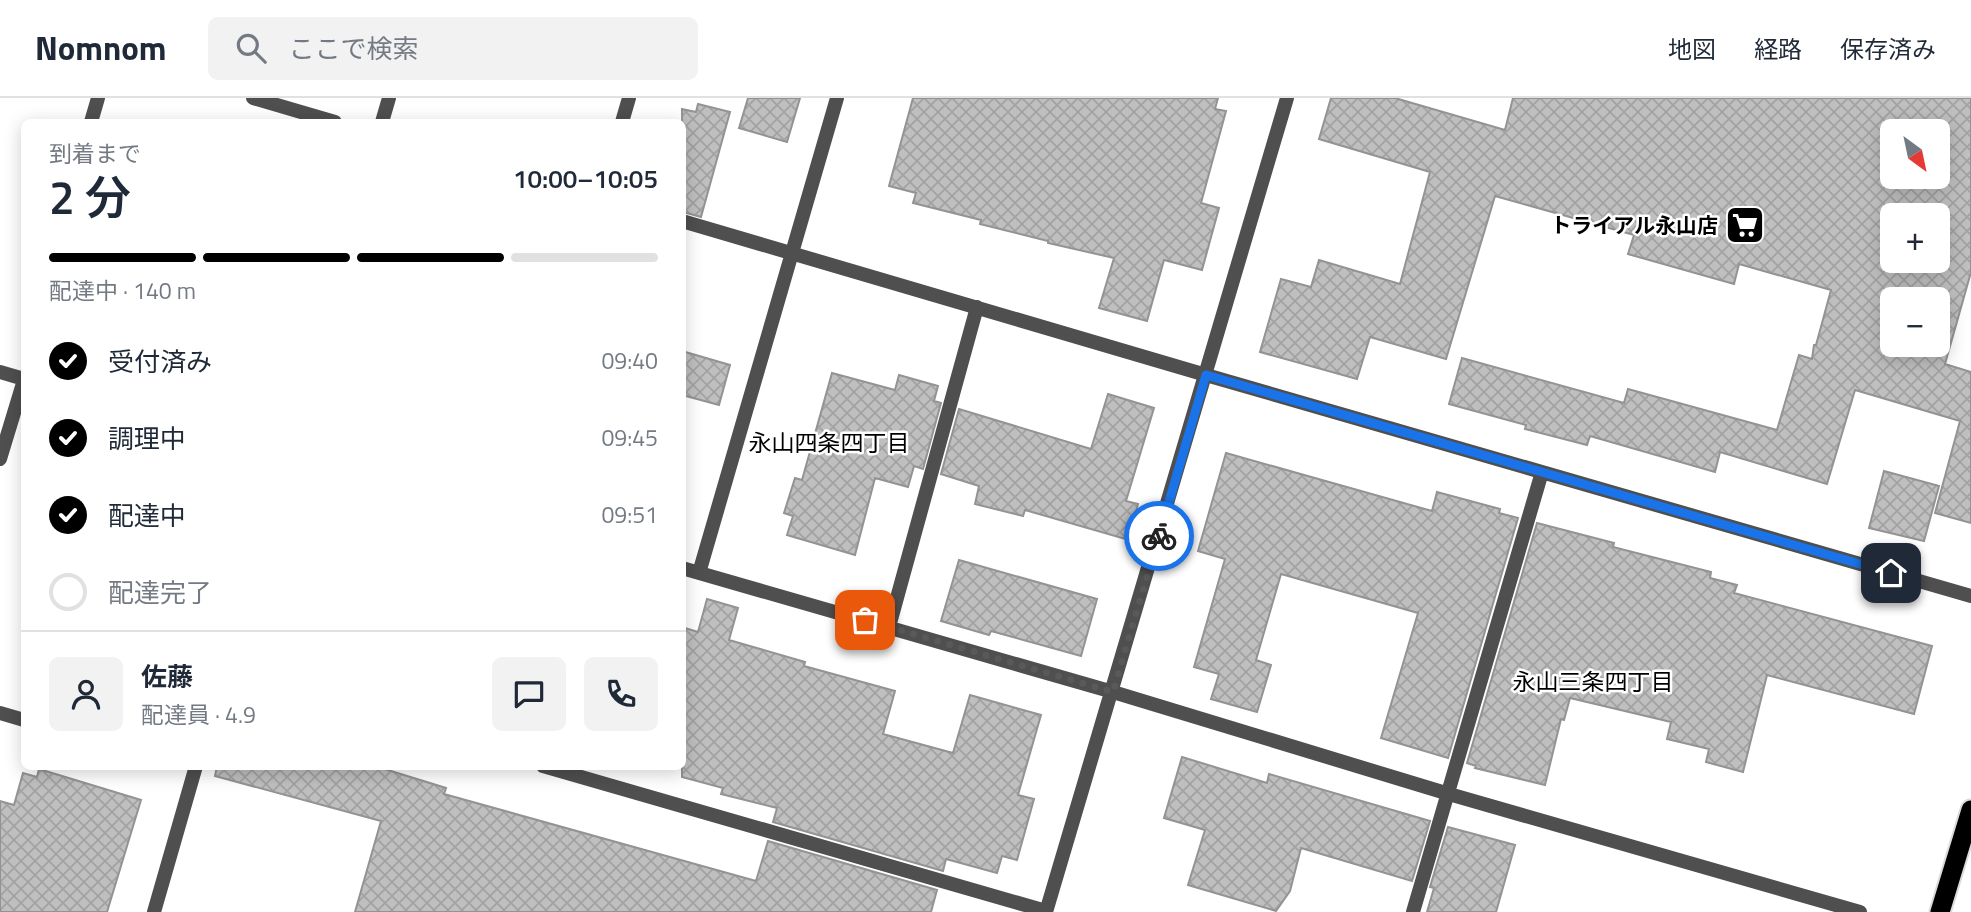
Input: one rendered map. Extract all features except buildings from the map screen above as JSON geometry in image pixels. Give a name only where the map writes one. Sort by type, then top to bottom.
[{"type":"highway","points":[[1940,912],[1971,810]]},
{"type":"street","points":[[92,119],[98,98]]},
{"type":"street","points":[[253,98],[325,119]]},
{"type":"street","points":[[383,119],[389,98]]},
{"type":"street","points":[[623,119],[629,98]]},
{"type":"street","points":[[699,573],[837,98]]},
{"type":"street","points":[[557,770],[1046,911],[1287,98]]},
{"type":"street","points":[[686,222],[1971,596]]},
{"type":"street","points":[[889,627],[977,307]]},
{"type":"street","points":[[0,372],[21,379]]},
{"type":"street","points":[[0,460],[21,390]]},
{"type":"street","points":[[1413,912],[1542,472]]},
{"type":"street","points":[[686,569],[1860,912]]},
{"type":"street","points":[[0,713],[21,719]]},
{"type":"street","points":[[154,912],[190,770]]},
{"type":"way so far","points":[[865,620],[1113,692],[1159,536]]},
{"type":"place","name":"トライアル永山店","points":[[1745,225]]},
{"type":"district","name":"永山四条四丁目","points":[[829,442]]},
{"type":"district","name":"永山三条四丁目","points":[[1593,681]]},
{"type":"route","points":[[1159,536],[1206,375],[1891,573]]}]
